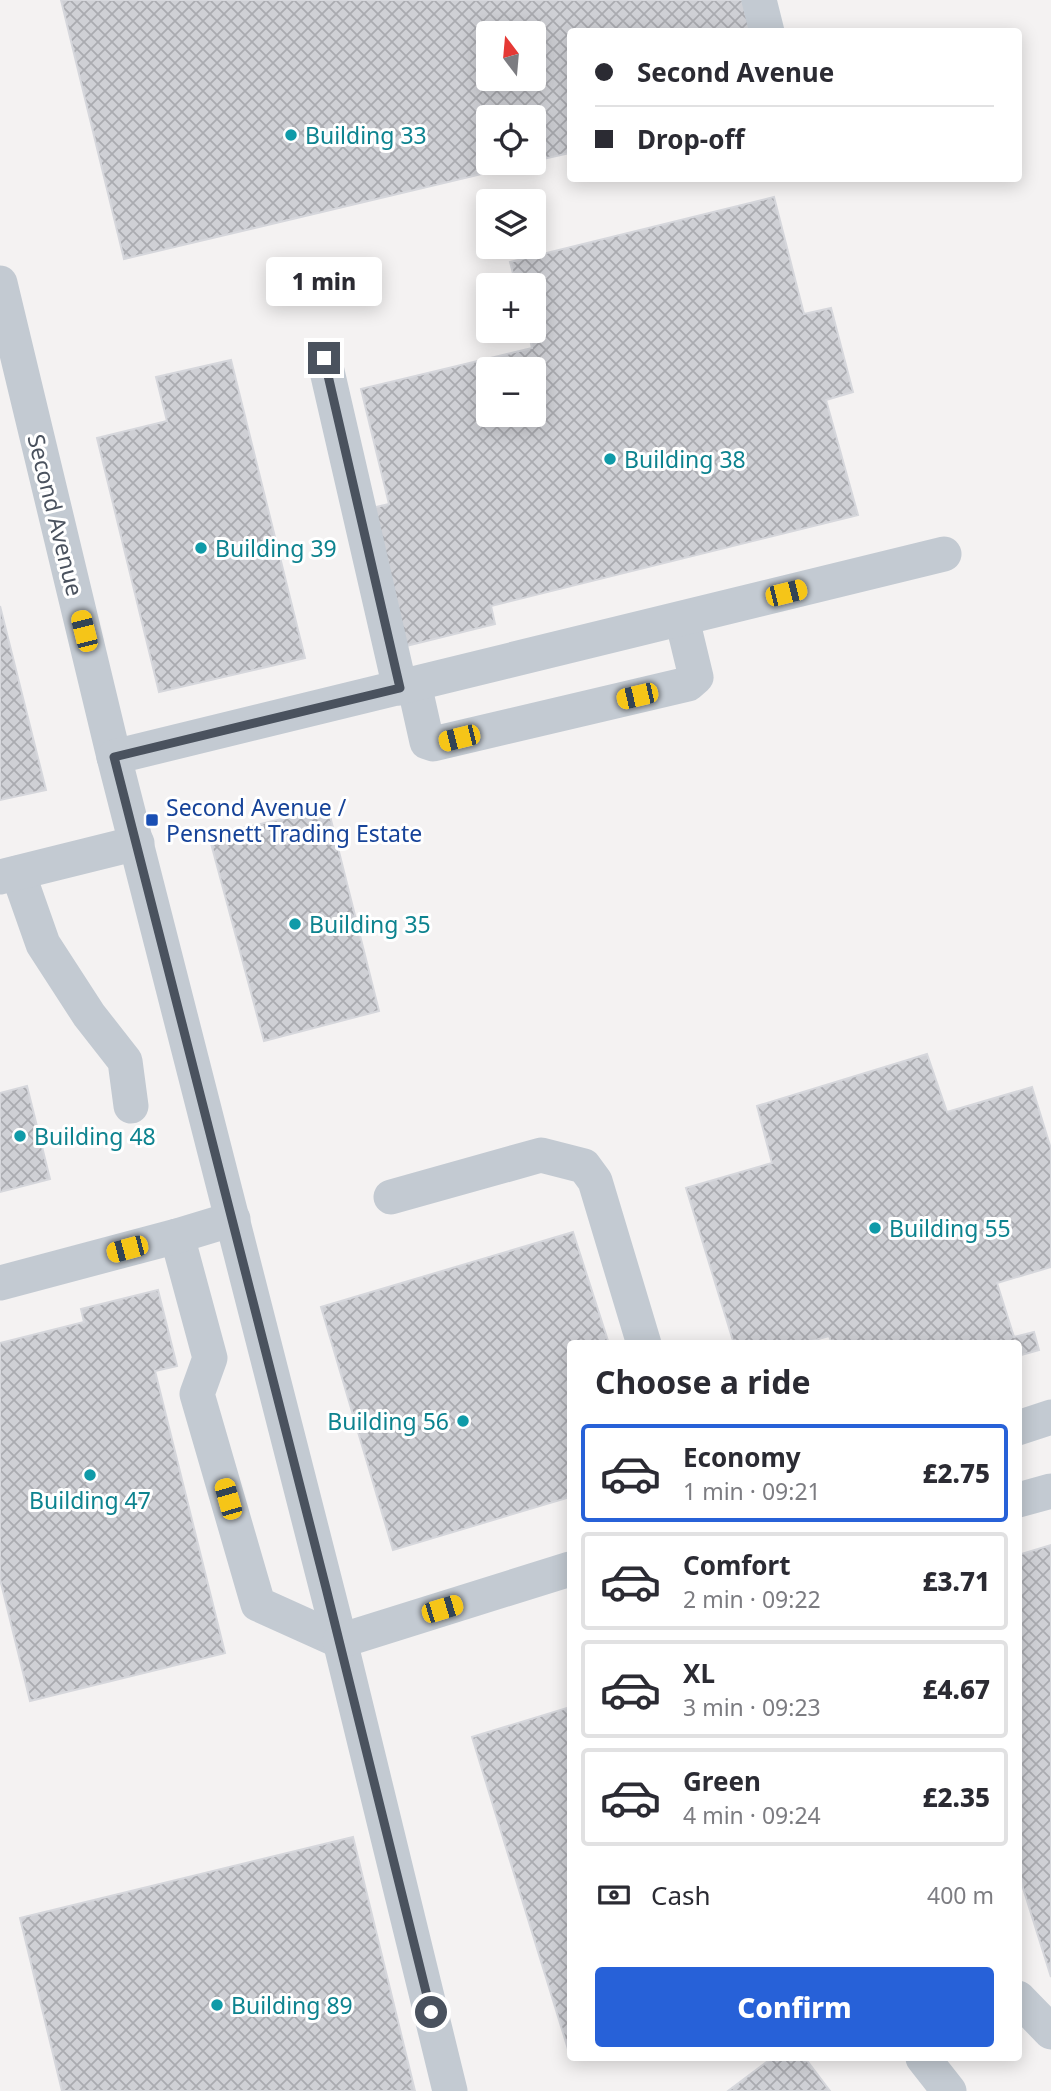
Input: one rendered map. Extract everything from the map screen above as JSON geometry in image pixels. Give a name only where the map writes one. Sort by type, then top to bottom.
[{"type":"street","points":[[759,0],[766,28]]},
{"type":"street","name":"Second Avenue","points":[[0,283],[7,344],[233,1219],[450,2091]]},
{"type":"street","points":[[324,358],[407,686],[428,741],[433,744],[688,684],[696,677],[682,619]]},
{"type":"street","points":[[114,757],[944,554]]},
{"type":"street","points":[[131,1106],[125,1060],[89,1015],[43,944],[9,875],[137,843]]},
{"type":"street","points":[[391,1197],[541,1155],[584,1166],[595,1181],[643,1340]]},
{"type":"street","points":[[0,1283],[233,1219]]},
{"type":"street","points":[[177,1236],[210,1359],[197,1394],[258,1604],[340,1641],[567,1570]]},
{"type":"street","points":[[1022,1427],[1051,1418]]},
{"type":"street","points":[[1022,1499],[1051,1491]]},
{"type":"street","points":[[1022,2002],[1051,2032]]},
{"type":"street","points":[[925,2061],[949,2091]]},
{"type":"building","name":"Building 33","points":[[61,0],[743,0],[750,28],[567,28],[567,154],[546,158],[546,105],[476,105],[478,175],[124,259]]},
{"type":"building","name":"Building 38","points":[[774,197],[804,314],[831,308],[853,392],[826,400],[858,515],[491,606],[495,624],[398,648],[363,510],[389,504],[361,389],[476,361],[476,427],[546,427],[546,357],[494,357],[532,348],[531,343],[546,343],[546,273],[513,273],[510,262],[546,259],[546,253]]},
{"type":"building","name":"Building 39","points":[[231,360],[305,658],[159,692],[97,438],[167,421],[156,377]]},
{"type":"building","points":[[0,606],[46,790],[0,800]]},
{"type":"building","name":"Building 35","points":[[328,808],[379,1011],[264,1041],[209,836]]},
{"type":"building","name":"Building 55","points":[[927,1054],[947,1112],[1032,1087],[1051,1149],[1051,1267],[997,1283],[1014,1337],[1034,1332],[1039,1350],[1022,1355],[1022,1340],[830,1340],[829,1336],[815,1340],[733,1340],[686,1188],[772,1163],[757,1106]]},
{"type":"building","name":"Building 48","points":[[27,1086],[50,1179],[0,1192],[0,1093]]},
{"type":"building","name":"Building 56","points":[[573,1232],[608,1340],[567,1340],[567,1498],[393,1550],[321,1307]]},
{"type":"building","name":"Building 47","points":[[158,1290],[177,1366],[155,1371],[225,1653],[30,1701],[0,1579],[0,1343],[84,1322],[81,1309]]},
{"type":"building","points":[[1051,1545],[1051,1977],[1022,1885],[1022,1554]]},
{"type":"building","points":[[567,1708],[567,2046],[472,1737]]},
{"type":"building","name":"Building 89","points":[[353,1837],[415,2091],[62,2091],[20,1918]]},
{"type":"building","points":[[768,2061],[807,2061],[830,2091],[728,2091]]},
{"type":"place","name":"Building 33","points":[[291,135]]},
{"type":"place","name":"Building 38","points":[[610,459]]},
{"type":"place","name":"Building 39","points":[[201,548]]},
{"type":"place","name":"Second Avenue / Pensnett Trading Estate","points":[[152,820]]},
{"type":"place","name":"Building 35","points":[[295,924]]},
{"type":"place","name":"Building 48","points":[[20,1136]]},
{"type":"place","name":"Building 55","points":[[875,1228]]},
{"type":"place","name":"Building 56","points":[[463,1421]]},
{"type":"place","name":"Building 47","points":[[90,1475]]},
{"type":"place","name":"Building 89","points":[[217,2005]]},
{"type":"route","points":[[324,358],[400,688],[114,757],[431,2012]]}]
